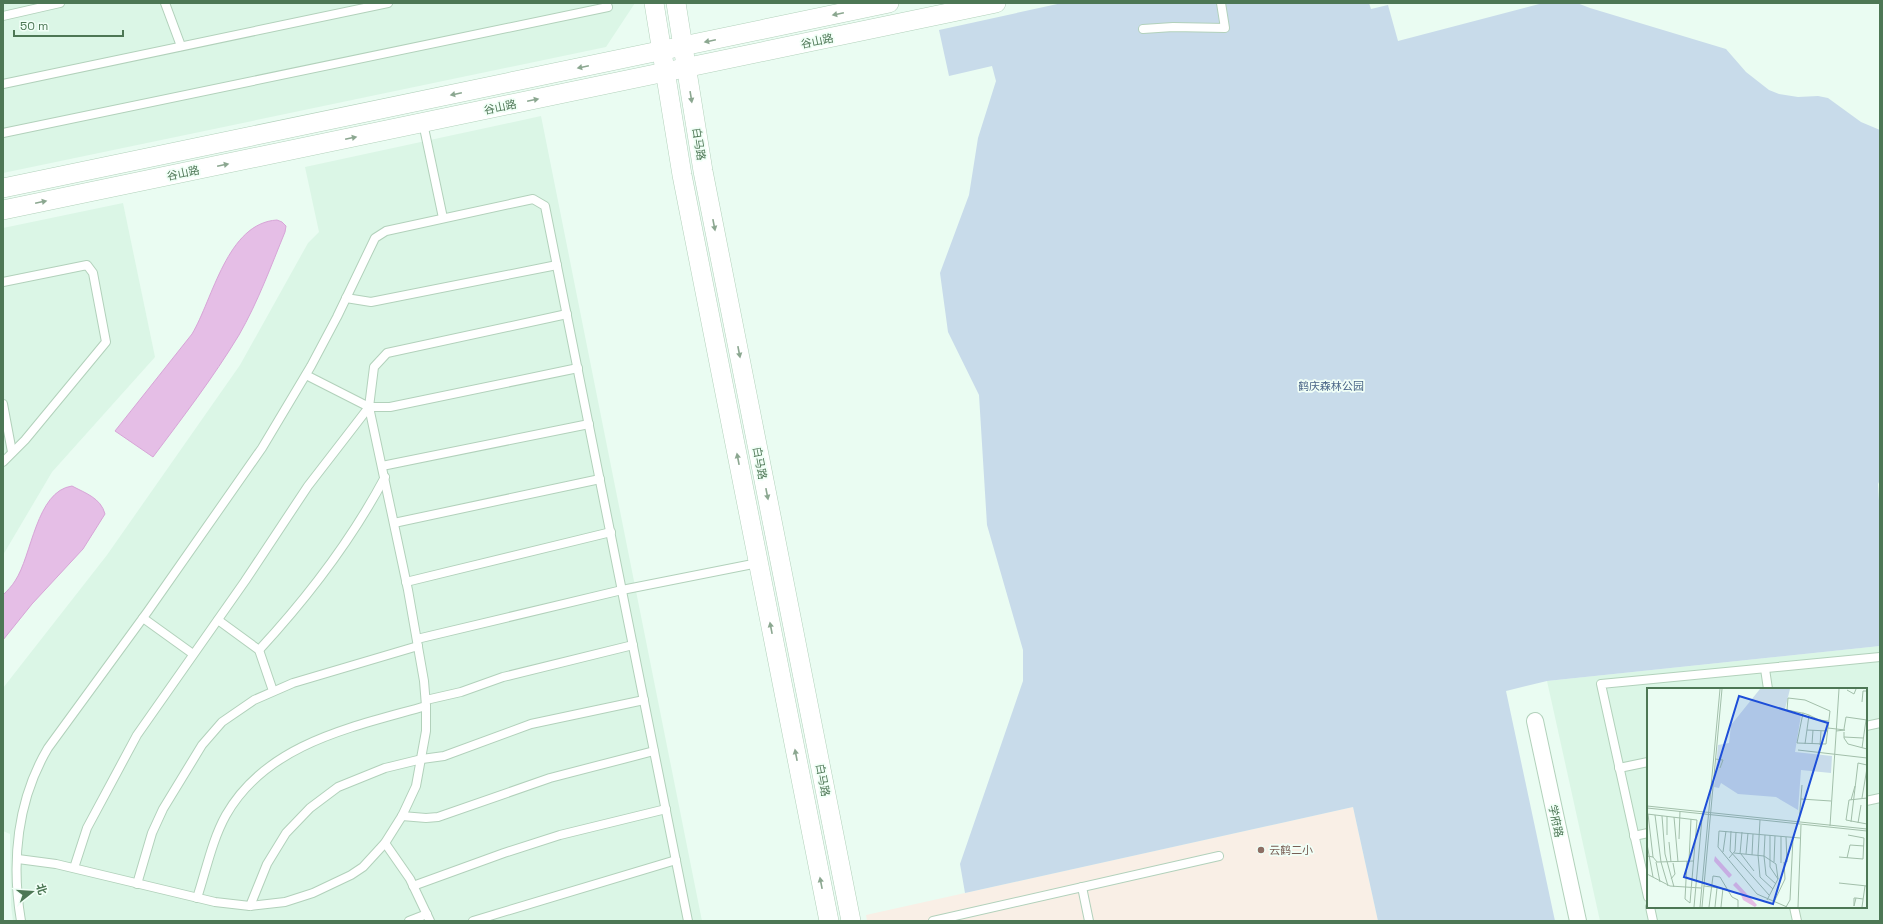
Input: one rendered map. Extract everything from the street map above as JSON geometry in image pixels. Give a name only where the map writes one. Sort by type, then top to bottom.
[{"type":"street","name":"白马路","points":[[654,3],[682,175],[829,921]]},
{"type":"street","name":"白马路","points":[[676,3],[703,171],[851,921]]},
{"type":"street","name":"谷山路","points":[[3,188],[890,3]]},
{"type":"street","name":"谷山路","points":[[3,210],[996,3]]},
{"type":"street","name":"学府路","points":[[1535,721],[1578,921]]},
{"type":"lane","points":[[3,16],[60,3]]},
{"type":"lane","points":[[165,3],[181,46]]},
{"type":"lane","points":[[3,84],[388,3]]},
{"type":"lane","points":[[1143,29],[1173,27],[1225,28],[1220,3]]},
{"type":"lane","points":[[3,133],[608,6]]},
{"type":"lane","points":[[423,123],[443,218]]},
{"type":"lane","points":[[21,921],[18,891],[18,838],[23,807],[40,762],[48,748],[143,618],[262,448],[306,375],[377,235],[386,231],[533,199],[545,206],[688,921]]},
{"type":"lane","points":[[3,282],[87,265],[93,273],[106,342],[25,440],[3,462]]},
{"type":"lane","points":[[346,298],[371,302],[557,265]]},
{"type":"lane","points":[[18,859],[56,864],[197,898],[233,905],[250,906],[268,905],[299,898],[345,878],[363,867],[385,843],[402,816],[416,786],[426,731],[426,703],[418,642],[385,477],[369,407],[374,367],[387,354],[567,314]]},
{"type":"lane","points":[[306,375],[369,407],[390,407],[578,368]]},
{"type":"lane","points":[[3,404],[12,452]]},
{"type":"lane","points":[[74,868],[86,828],[137,736],[218,620],[308,486],[369,407]]},
{"type":"lane","points":[[382,466],[589,424]]},
{"type":"lane","points":[[259,650],[289,617],[337,557],[371,504],[385,477]]},
{"type":"lane","points":[[394,523],[600,479]]},
{"type":"lane","points":[[406,582],[611,532]]},
{"type":"lane","points":[[137,884],[152,833],[163,809],[202,744],[222,722],[254,700],[293,683],[418,642],[622,590],[758,563]]},
{"type":"lane","points":[[143,618],[194,654]]},
{"type":"lane","points":[[218,620],[259,650],[273,691]]},
{"type":"lane","points":[[197,898],[220,827],[234,803],[256,778],[287,754],[321,737],[503,677],[633,645]]},
{"type":"lane","points":[[1647,893],[1601,684],[1880,657]]},
{"type":"lane","points":[[1765,668],[1768,688]]},
{"type":"lane","points":[[250,906],[267,864],[286,833],[310,808],[338,787],[385,768],[422,759],[444,756],[531,724],[644,700]]},
{"type":"lane","points":[[1867,726],[1880,723]]},
{"type":"lane","points":[[402,816],[426,818],[438,817],[550,778],[654,751]]},
{"type":"lane","points":[[1619,768],[1647,762]]},
{"type":"lane","points":[[1867,801],[1880,798]]},
{"type":"lane","points":[[413,886],[504,853],[560,835],[666,809]]},
{"type":"lane","points":[[1634,836],[1647,833]]},
{"type":"lane","points":[[385,843],[413,886],[428,918],[409,921]]},
{"type":"lane","points":[[933,921],[1219,856]]},
{"type":"lane","points":[[473,921],[676,860]]},
{"type":"lane","points":[[1082,887],[1090,921]]},
{"type":"lane","points":[[1650,908],[1653,921]]},
{"type":"lane","points":[[1794,908],[1797,921]]},
{"type":"shaded area","points":[[3,3],[635,3],[606,47],[3,173]]},
{"type":"shaded area","points":[[541,116],[702,921],[13,921],[11,905],[10,834],[3,831],[3,688],[107,555],[240,365],[308,243],[319,232],[305,167]]},
{"type":"shaded area","points":[[123,203],[155,357],[52,472],[3,555],[3,228]]},
{"type":"shaded area","points":[[277,220],[286,226],[285,232],[264,284],[246,322],[208,382],[153,457],[115,431],[192,334],[215,283],[234,248],[246,234],[260,224]]},
{"type":"shaded area","points":[[72,486],[96,500],[103,508],[105,514],[83,549],[32,604],[3,640],[3,595],[14,583],[21,570],[36,526],[50,499],[60,490]]},
{"type":"shaded area","points":[[1880,646],[1880,921],[1600,921],[1547,681]]},
{"type":"shaded area","name":"云鹤二小","points":[[1353,807],[1378,921],[867,921],[866,915]]},
{"type":"green space","name":"鹤庆森林公园","points":[[1062,3],[1369,3],[1371,9],[1388,5],[1398,41],[1543,3],[1577,3],[1726,49],[1746,72],[1769,90],[1779,94],[1798,97],[1818,96],[1828,98],[1861,122],[1880,130],[1880,480],[1878,484],[1880,517],[1880,646],[1547,681],[1506,691],[1555,921],[1378,921],[1353,807],[965,893],[960,864],[1023,681],[1023,650],[987,525],[979,395],[948,332],[940,273],[969,195],[978,138],[996,81],[992,66],[949,76],[939,30]]},
{"type":"place","name":"云鹤二小","points":[[1261,850]]}]
